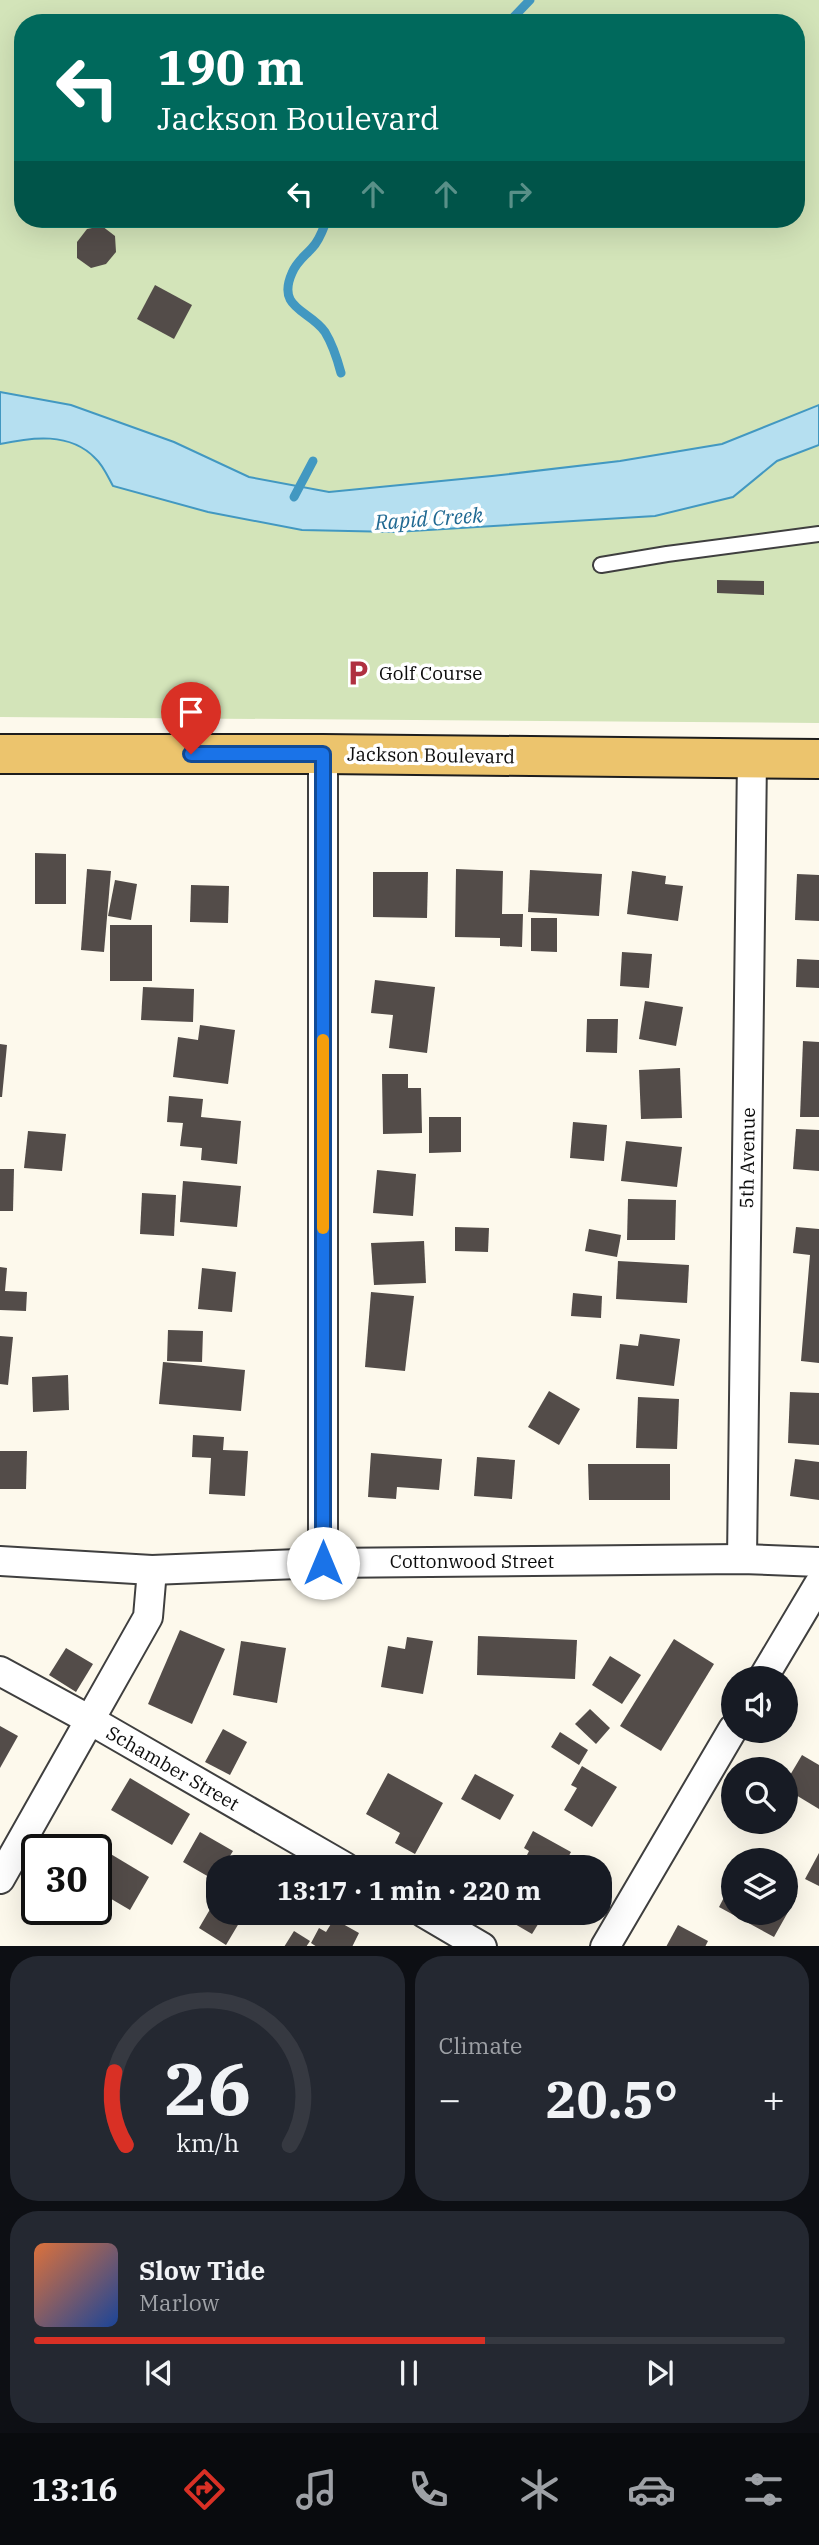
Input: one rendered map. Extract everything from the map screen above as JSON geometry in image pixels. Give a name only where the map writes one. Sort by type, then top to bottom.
[{"type":"main road","name":"Jackson Boulevard","points":[[0,754],[819,759]]},
{"type":"street","points":[[323,754],[323,1563]]},
{"type":"street","name":"5th Avenue","points":[[742,1559],[752,758]]},
{"type":"street","name":"Cottonwood Street","points":[[0,1561],[152,1570],[323,1563],[742,1559],[819,1562]]},
{"type":"street","points":[[0,1879],[148,1617],[152,1570]]},
{"type":"street","points":[[770,1666],[819,1584]]},
{"type":"street","name":"Schamber Street","points":[[0,1671],[324,1855]]},
{"type":"street","points":[[606,1946],[725,1743]]},
{"type":"street","points":[[444,1925],[480,1946]]},
{"type":"lane","points":[[601,565],[819,534]]},
{"type":"green space","points":[[0,0],[819,0],[819,723],[0,717]]},
{"type":"water","name":"Rapid Creek","points":[[0,392],[71,405],[174,442],[249,477],[329,492],[620,461],[722,444],[819,405],[819,445],[777,461],[733,497],[655,516],[395,532],[302,530],[208,512],[113,486],[95,458],[74,444],[62,440],[38,438],[0,444]]},
{"type":"building","points":[[105,228],[115,236],[116,252],[106,264],[91,268],[77,258],[77,242],[87,229]]},
{"type":"building","points":[[155,285],[192,305],[174,339],[137,319]]},
{"type":"building","points":[[717,580],[764,581],[764,595],[717,593]]},
{"type":"building","points":[[35,853],[66,854],[66,904],[35,904]]},
{"type":"building","points":[[87,869],[111,871],[104,952],[81,950]]},
{"type":"building","points":[[456,869],[503,871],[502,914],[523,914],[522,947],[500,946],[500,938],[455,937]]},
{"type":"building","points":[[530,870],[602,874],[599,916],[528,912]]},
{"type":"building","points":[[632,871],[666,876],[665,884],[683,886],[678,921],[627,914]]},
{"type":"building","points":[[373,872],[428,872],[427,918],[373,917]]},
{"type":"building","points":[[797,874],[819,875],[819,921],[795,920]]},
{"type":"building","points":[[115,880],[137,884],[131,920],[108,916]]},
{"type":"building","points":[[191,885],[229,886],[228,923],[190,922]]},
{"type":"building","points":[[531,918],[557,918],[557,952],[531,951]]},
{"type":"building","points":[[110,925],[152,925],[152,981],[110,981]]},
{"type":"building","points":[[622,952],[652,954],[649,988],[620,986]]},
{"type":"building","points":[[797,959],[819,960],[819,988],[796,987]]},
{"type":"building","points":[[375,980],[435,987],[427,1053],[389,1048],[393,1015],[371,1013]]},
{"type":"building","points":[[143,987],[194,989],[193,1022],[141,1020]]},
{"type":"building","points":[[645,1001],[683,1007],[676,1046],[639,1039]]},
{"type":"building","points":[[587,1019],[618,1019],[617,1053],[586,1052]]},
{"type":"building","points":[[200,1025],[235,1030],[228,1084],[173,1077],[178,1037],[198,1040]]},
{"type":"building","points":[[803,1041],[819,1042],[819,1117],[800,1117]]},
{"type":"building","points":[[0,1044],[7,1045],[2,1097],[0,1097]]},
{"type":"building","points":[[680,1068],[682,1118],[641,1119],[639,1070]]},
{"type":"building","points":[[382,1074],[408,1074],[408,1088],[421,1088],[422,1133],[383,1134]]},
{"type":"building","points":[[169,1096],[203,1099],[201,1117],[241,1121],[237,1164],[201,1160],[202,1148],[180,1146],[183,1123],[167,1122]]},
{"type":"building","points":[[429,1117],[461,1117],[461,1152],[429,1153]]},
{"type":"building","points":[[573,1122],[607,1125],[604,1161],[570,1158]]},
{"type":"building","points":[[796,1129],[819,1130],[819,1171],[793,1169]]},
{"type":"building","points":[[28,1131],[66,1134],[62,1171],[24,1168]]},
{"type":"building","points":[[626,1141],[682,1147],[677,1187],[621,1181]]},
{"type":"building","points":[[0,1169],[14,1169],[13,1211],[0,1211]]},
{"type":"building","points":[[377,1170],[416,1174],[413,1216],[373,1213]]},
{"type":"building","points":[[183,1181],[241,1186],[237,1227],[180,1222]]},
{"type":"building","points":[[142,1193],[176,1195],[174,1236],[140,1234]]},
{"type":"building","points":[[628,1199],[676,1200],[675,1240],[627,1240]]},
{"type":"building","points":[[455,1227],[489,1228],[488,1252],[455,1251]]},
{"type":"building","points":[[796,1227],[819,1229],[819,1363],[801,1361],[810,1255],[793,1253]]},
{"type":"building","points":[[589,1229],[621,1235],[617,1257],[585,1251]]},
{"type":"building","points":[[424,1241],[426,1283],[374,1285],[371,1243]]},
{"type":"building","points":[[618,1261],[689,1265],[687,1303],[616,1299]]},
{"type":"building","points":[[0,1267],[7,1268],[5,1291],[27,1292],[26,1311],[0,1310]]},
{"type":"building","points":[[202,1268],[236,1272],[232,1312],[198,1309]]},
{"type":"building","points":[[371,1292],[414,1296],[405,1371],[365,1367]]},
{"type":"building","points":[[573,1293],[602,1296],[601,1318],[571,1316]]},
{"type":"building","points":[[168,1330],[203,1331],[202,1362],[167,1361]]},
{"type":"building","points":[[640,1334],[680,1339],[674,1386],[616,1379],[620,1344],[638,1346]]},
{"type":"building","points":[[0,1336],[13,1337],[8,1385],[0,1384]]},
{"type":"building","points":[[163,1362],[245,1370],[241,1411],[159,1404]]},
{"type":"building","points":[[68,1375],[69,1410],[33,1412],[32,1377]]},
{"type":"building","points":[[549,1391],[580,1409],[559,1445],[528,1427]]},
{"type":"building","points":[[790,1392],[819,1393],[819,1445],[788,1443]]},
{"type":"building","points":[[638,1397],[679,1399],[677,1449],[636,1448]]},
{"type":"building","points":[[193,1435],[224,1437],[223,1450],[248,1451],[245,1496],[209,1494],[211,1458],[192,1457]]},
{"type":"building","points":[[0,1451],[27,1451],[26,1489],[0,1489]]},
{"type":"building","points":[[371,1453],[442,1459],[439,1490],[397,1487],[396,1499],[368,1497]]},
{"type":"building","points":[[477,1457],[515,1460],[512,1499],[474,1496]]},
{"type":"building","points":[[795,1459],[819,1462],[819,1500],[790,1496]]},
{"type":"building","points":[[588,1464],[670,1464],[670,1500],[589,1500]]},
{"type":"building","points":[[180,1630],[225,1649],[192,1724],[148,1704]]},
{"type":"building","points":[[478,1636],[577,1640],[575,1679],[477,1675]]},
{"type":"building","points":[[407,1637],[433,1641],[423,1694],[381,1687],[388,1646],[405,1649]]},
{"type":"building","points":[[674,1639],[714,1664],[661,1751],[620,1726]]},
{"type":"building","points":[[241,1641],[286,1648],[277,1703],[233,1695]]},
{"type":"building","points":[[66,1648],[93,1664],[76,1692],[49,1675]]},
{"type":"building","points":[[610,1656],[641,1675],[622,1704],[592,1685]]},
{"type":"building","points":[[590,1709],[610,1728],[596,1744],[575,1724]]},
{"type":"building","points":[[0,1726],[18,1736],[0,1768]]},
{"type":"building","points":[[223,1729],[247,1742],[230,1775],[205,1762]]},
{"type":"building","points":[[560,1732],[588,1750],[579,1765],[551,1747]]},
{"type":"building","points":[[802,1755],[819,1765],[819,1809],[798,1796],[798,1762]]},
{"type":"building","points":[[582,1766],[617,1787],[592,1827],[564,1810],[577,1788],[571,1785]]},
{"type":"building","points":[[388,1773],[443,1803],[415,1854],[395,1843],[400,1833],[366,1814]]},
{"type":"building","points":[[475,1774],[514,1795],[500,1820],[461,1799]]},
{"type":"building","points":[[130,1778],[190,1814],[172,1845],[111,1810]]},
{"type":"building","points":[[533,1831],[571,1852],[569,1855],[527,1855],[529,1851],[524,1848]]},
{"type":"building","points":[[200,1832],[233,1851],[230,1855],[206,1855],[206,1875],[183,1862]]},
{"type":"building","points":[[819,1853],[819,1886],[805,1879]]},
{"type":"building","points":[[112,1855],[149,1877],[130,1910],[112,1899]]},
{"type":"building","points":[[206,1916],[206,1925],[238,1925],[226,1945],[199,1928]]},
{"type":"building","points":[[330,1925],[345,1925],[359,1933],[352,1946],[316,1946],[311,1943],[319,1928],[326,1932]]},
{"type":"building","points":[[517,1925],[538,1925],[532,1934]]},
{"type":"building","points":[[678,1925],[708,1941],[706,1946],[667,1946]]},
{"type":"building","points":[[752,1925],[781,1925],[774,1937]]},
{"type":"building","points":[[294,1931],[310,1941],[307,1946],[285,1946]]},
{"type":"waterway","points":[[517,14],[530,0]]},
{"type":"waterway","points":[[323,228],[317,242],[294,269],[288,285],[288,294],[291,302],[325,332],[341,373]]},
{"type":"waterway","points":[[294,497],[313,461]]},
{"type":"slow traffic","points":[[323,1040],[323,1228]]},
{"type":"place","name":"Golf Course","points":[[358,673]]},
{"type":"route","points":[[191,754],[323,754],[323,1563]]}]
